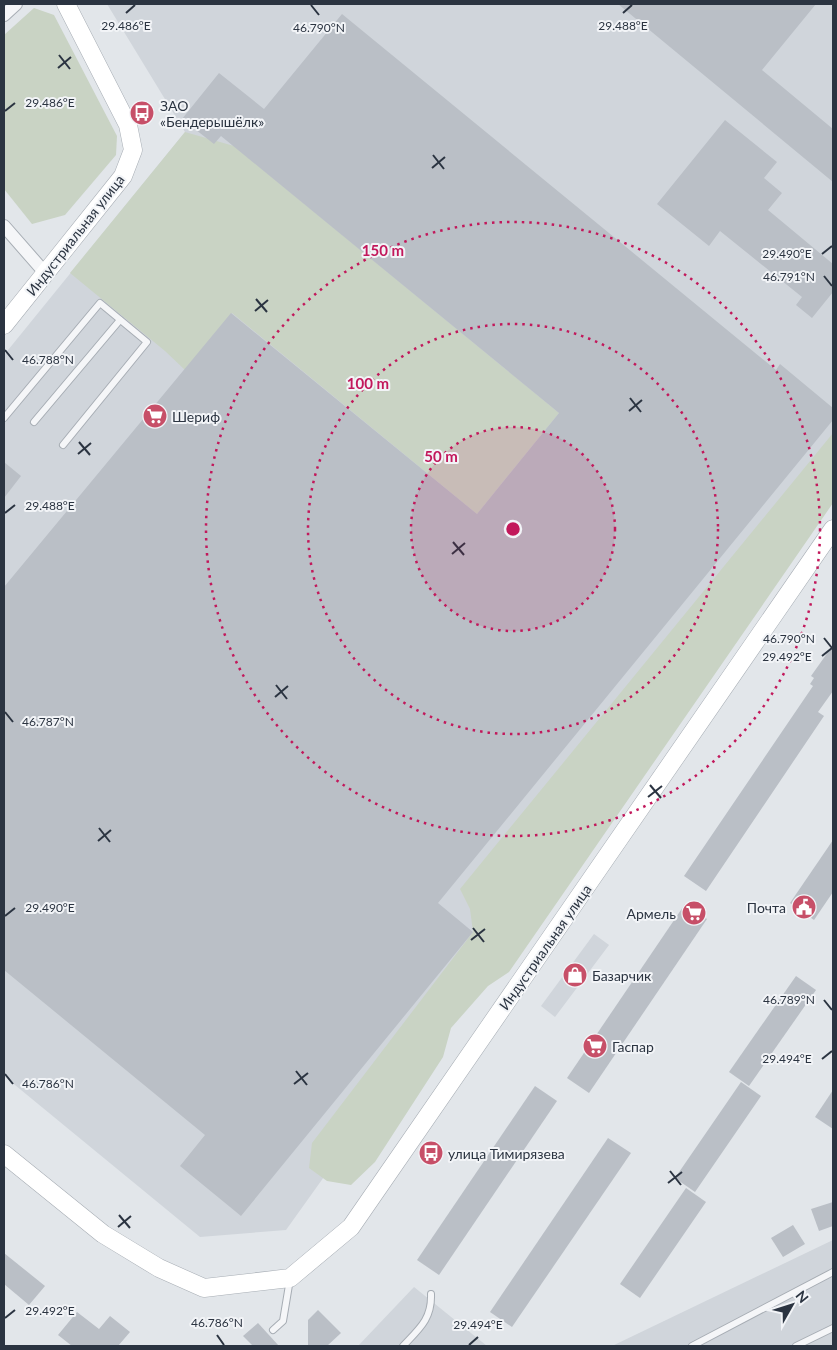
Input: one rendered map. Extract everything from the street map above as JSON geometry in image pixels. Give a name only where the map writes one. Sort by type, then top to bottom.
[{"type":"street","points":[[4,15],[16,4]]},
{"type":"street","name":"Индустриальная улица","points":[[4,325],[123,176],[133,150],[128,125],[66,4]]},
{"type":"street","points":[[4,226],[46,274]]},
{"type":"street","name":"Индустриальная улица","points":[[290,1278],[352,1227],[833,529]]},
{"type":"street","points":[[4,1154],[103,1234],[158,1268],[204,1288],[290,1278]]},
{"type":"lane","points":[[4,418],[100,303],[147,342],[63,445]]},
{"type":"lane","points":[[34,422],[120,320]]},
{"type":"lane","points":[[692,1346],[833,1272]]},
{"type":"lane","points":[[273,1330],[283,1321],[290,1278]]},
{"type":"lane","points":[[404,1346],[421,1327],[432,1308],[431,1294]]},
{"type":"lane","points":[[796,1346],[833,1328]]},
{"type":"shaded area","points":[[107,4],[833,4],[833,465],[286,1230],[200,1237],[4,1076],[4,355],[185,132]]},
{"type":"shaded area","name":"Базарчик","points":[[594,934],[609,945],[555,1017],[541,1006]]},
{"type":"shaded area","points":[[833,1240],[833,1346],[612,1346]]},
{"type":"shaded area","points":[[414,1287],[487,1346],[358,1346]]},
{"type":"green space","points":[[34,8],[54,15],[117,136],[116,155],[65,215],[32,224],[4,189],[4,35]]},
{"type":"green space","points":[[185,132],[234,146],[559,413],[477,514],[232,313],[185,370],[165,351],[70,273]]},
{"type":"green space","points":[[833,433],[833,503],[509,972],[488,986],[451,1028],[443,1057],[375,1162],[351,1185],[327,1181],[309,1168],[312,1143],[473,932],[470,909],[460,889]]},
{"type":"building","points":[[618,4],[816,4],[762,70],[833,129],[833,182]]},
{"type":"building","points":[[342,14],[776,370],[780,364],[833,408],[833,420],[438,903],[473,932],[241,1216],[180,1166],[205,1135],[4,970],[4,587],[231,313],[477,514],[559,413],[221,136],[214,144],[182,119],[219,73],[264,109]]},
{"type":"building","points":[[725,120],[777,162],[764,178],[782,193],[768,210],[833,264],[833,292],[812,318],[796,305],[802,297],[720,231],[709,246],[657,204]]},
{"type":"building","points":[[4,462],[21,476],[4,498]]},
{"type":"building","points":[[833,645],[833,691],[818,712],[824,716],[706,891],[684,876],[813,686],[810,684],[814,678],[811,676]]},
{"type":"building","points":[[833,840],[833,892],[814,920],[790,903]]},
{"type":"building","points":[[685,904],[707,919],[589,1093],[567,1078]]},
{"type":"building","points":[[796,976],[816,990],[749,1086],[729,1072]]},
{"type":"building","points":[[741,1082],[761,1096],[695,1192],[675,1178]]},
{"type":"building","points":[[535,1086],[557,1101],[439,1275],[417,1260]]},
{"type":"building","points":[[833,1090],[833,1129],[815,1117]]},
{"type":"building","points":[[608,1138],[631,1153],[512,1327],[490,1312]]},
{"type":"building","points":[[686,1188],[706,1202],[640,1298],[620,1284]]},
{"type":"building","points":[[833,1202],[833,1226],[819,1231],[811,1209]]},
{"type":"building","points":[[793,1225],[805,1244],[783,1257],[771,1238]]},
{"type":"building","points":[[4,1253],[45,1286],[29,1305],[4,1284]]},
{"type":"building","points":[[318,1310],[341,1333],[327,1346],[308,1346],[308,1320]]},
{"type":"building","points":[[77,1312],[99,1329],[110,1316],[130,1332],[118,1346],[72,1346],[58,1335]]},
{"type":"building","points":[[258,1323],[279,1346],[253,1346],[243,1336]]},
{"type":"place","name":"ЗАО «Бендерышёлк»","points":[[142,113]]},
{"type":"place","name":"Шериф","points":[[155,416]]},
{"type":"place","name":"Почта","points":[[804,907]]},
{"type":"place","name":"Армель","points":[[694,913]]},
{"type":"place","name":"Базарчик","points":[[575,975]]},
{"type":"place","name":"Гаспар","points":[[595,1046]]},
{"type":"place","name":"улица Тимирязева","points":[[431,1153]]}]
